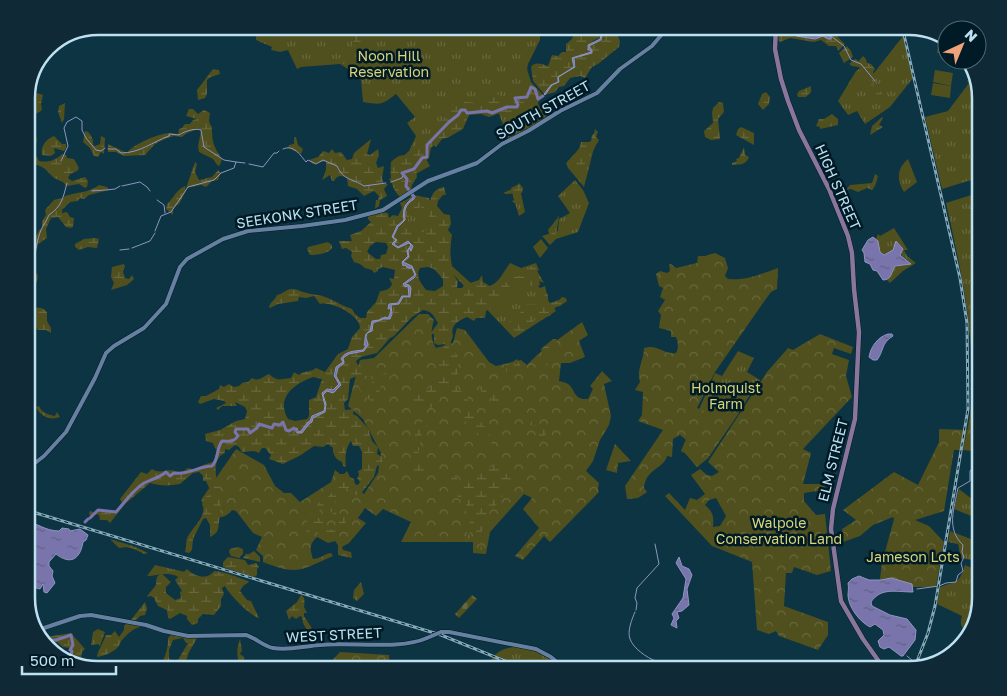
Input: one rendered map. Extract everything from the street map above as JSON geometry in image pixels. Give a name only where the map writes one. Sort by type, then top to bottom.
[{"type":"main road","name":"SOUTH STREET","points":[[388,207],[434,178],[477,163],[502,144],[528,131],[560,111],[597,93],[620,69],[646,50],[660,35]]},
{"type":"main road","name":"HIGH STREET","points":[[776,35],[781,80],[787,98],[799,130],[830,189],[848,235],[851,248],[859,328],[857,392]]},
{"type":"main road","name":"SEEKONK STREET","points":[[35,463],[66,432],[106,353],[144,328],[166,304],[180,268],[187,259],[245,231],[345,220],[388,207]]},
{"type":"main road","name":"ELM STREET","points":[[857,392],[855,419],[832,515],[832,537],[839,592],[843,606],[879,661]]},
{"type":"main road","name":"WEST STREET","points":[[42,629],[80,616],[99,615],[188,636],[246,635],[267,646],[281,649],[334,644],[402,643],[419,641],[441,632],[449,632],[536,649],[556,661]]},
{"type":"green space","name":"Noon Hill Reservation","points":[[256,35],[540,35],[540,40],[527,69],[531,82],[544,96],[538,99],[538,104],[547,116],[520,134],[508,139],[498,111],[468,114],[444,128],[432,140],[426,159],[430,166],[407,179],[391,183],[389,179],[401,175],[400,159],[409,151],[416,136],[407,123],[415,117],[396,94],[381,103],[363,102],[360,68],[356,74],[340,64],[301,67],[297,69],[288,50],[280,52],[271,50],[272,47],[256,40]]},
{"type":"green space","points":[[346,35],[366,37],[354,46],[352,43],[355,39],[349,38]]},
{"type":"green space","points":[[574,35],[599,35],[601,37],[587,47],[591,52],[572,58],[574,67],[558,77],[558,82],[551,85],[544,94],[533,81],[531,67],[537,64],[548,66],[552,55],[558,56],[562,52],[566,52],[566,44]]},
{"type":"green space","points":[[602,35],[617,35],[620,41],[619,47],[592,67],[585,78],[580,76],[570,78],[564,86],[559,87],[555,92],[545,95],[552,85],[559,83],[558,77],[576,66],[574,58],[592,53],[588,46],[601,40]]},
{"type":"green space","points":[[779,35],[795,35],[796,37],[808,37],[811,39],[823,36],[831,39],[831,35],[836,35],[845,44],[838,51],[836,46],[829,46],[821,40],[814,42],[790,38],[780,42],[778,40]]},
{"type":"green space","points":[[903,36],[913,78],[890,107],[865,124],[857,111],[848,115],[838,101],[856,71],[864,66],[874,73]]},
{"type":"green space","points":[[847,46],[853,57],[844,63],[839,53]]},
{"type":"green space","points":[[356,51],[359,56],[365,59],[354,57],[345,64],[341,64],[339,58],[347,57]]},
{"type":"green space","points":[[863,56],[867,63],[871,64],[875,69],[871,77],[873,83],[882,94],[883,105],[878,101],[869,80],[859,67],[849,64],[855,59],[859,61]]},
{"type":"green space","points":[[213,69],[219,70],[220,74],[207,80],[207,94],[205,98],[198,100],[197,90]]},
{"type":"green space","points":[[935,70],[953,73],[951,86],[933,82]]},
{"type":"green space","points":[[969,79],[972,98],[972,180],[942,189],[925,117],[948,111],[969,83],[967,81]]},
{"type":"green space","points":[[933,83],[951,86],[950,98],[931,95]]},
{"type":"green space","points":[[533,85],[544,96],[523,116],[513,116],[503,112],[489,117],[481,114],[469,115],[463,129],[442,139],[436,147],[434,145],[431,148],[429,158],[420,164],[416,170],[417,177],[411,191],[400,197],[391,181],[391,162],[399,156],[409,157],[415,154],[420,146],[440,128],[449,114],[451,106],[462,101],[476,103],[485,101],[485,97],[489,96],[492,92],[502,97],[523,91]]},
{"type":"green space","points":[[811,86],[811,92],[806,97],[798,97],[799,91]]},
{"type":"green space","points":[[766,92],[770,97],[769,104],[763,110],[758,104],[762,94]]},
{"type":"green space","points":[[37,93],[43,95],[42,109],[35,114],[35,107]]},
{"type":"green space","points":[[719,102],[723,103],[724,112],[718,119],[720,139],[711,140],[705,137],[704,131],[713,123],[713,108]]},
{"type":"green space","points":[[65,103],[62,123],[58,112],[59,106]]},
{"type":"green space","points":[[189,109],[193,109],[198,114],[204,110],[210,113],[209,120],[212,127],[213,141],[222,159],[220,165],[218,166],[213,159],[199,152],[198,146],[201,131],[198,129],[182,137],[174,136],[167,138],[155,144],[145,155],[124,156],[116,152],[108,152],[108,144],[127,153],[134,146],[153,137],[170,133],[178,134],[179,129],[185,124],[190,124],[193,120],[197,119],[186,116]]},
{"type":"green space","points":[[832,114],[838,119],[838,125],[820,129],[820,127],[816,126],[819,119],[824,119]]},
{"type":"green space","points":[[882,117],[879,125],[883,127],[870,135],[872,126]]},
{"type":"green space","points":[[741,127],[754,133],[754,145],[736,135]]},
{"type":"green space","points":[[595,129],[598,132],[596,137],[599,140],[586,163],[573,172],[568,163],[581,142],[591,141]]},
{"type":"green space","points":[[85,131],[93,139],[93,145],[95,146],[100,144],[101,136],[105,138],[104,154],[101,152],[98,157],[94,156],[90,148],[83,142]]},
{"type":"green space","points":[[54,136],[62,144],[66,144],[66,148],[64,151],[54,148],[55,153],[51,156],[42,155],[42,148],[45,143]]},
{"type":"green space","points":[[296,137],[298,145],[303,149],[301,154],[288,148],[289,145],[294,144],[294,138]]},
{"type":"green space","points":[[371,139],[367,154],[370,155],[378,149],[379,155],[376,163],[378,168],[384,166],[382,178],[384,184],[388,184],[384,189],[387,196],[380,200],[379,206],[375,209],[376,200],[378,200],[379,196],[374,191],[364,196],[357,189],[348,186],[347,178],[343,176],[332,181],[330,175],[322,180],[326,170],[326,161],[313,164],[309,160],[318,157],[323,151],[329,153],[332,149],[335,153],[341,152],[347,160],[352,159],[354,153]]},
{"type":"green space","points":[[595,144],[584,187],[566,163],[580,148]]},
{"type":"green space","points":[[744,147],[745,155],[749,157],[746,162],[732,165],[739,158]]},
{"type":"green space","points":[[62,154],[66,155],[67,158],[74,159],[79,168],[70,174],[68,178],[72,181],[85,177],[88,181],[87,187],[85,188],[79,184],[66,186],[44,168],[35,164],[35,157],[39,161],[46,162]]},
{"type":"green space","points":[[908,159],[917,182],[904,192],[901,188],[899,174],[902,166]]},
{"type":"green space","points":[[195,162],[197,164],[195,172],[199,180],[212,177],[218,170],[221,173],[218,180],[212,181],[206,187],[201,185],[186,188]]},
{"type":"green space","points":[[875,174],[878,176],[872,190],[867,188],[858,192],[851,189],[846,190],[850,185],[872,183]]},
{"type":"green space","points":[[575,180],[583,190],[589,203],[578,232],[556,239],[550,245],[542,236],[558,231],[559,219],[570,213],[558,196]]},
{"type":"green space","points":[[519,183],[523,188],[522,193],[503,193],[517,187]]},
{"type":"green space","points":[[519,184],[525,212],[519,216],[515,203],[512,201],[514,200],[511,188]]},
{"type":"green space","points":[[99,185],[107,187],[109,190],[70,202],[62,210],[62,213],[67,212],[70,217],[74,218],[73,227],[66,227],[58,217],[51,218],[46,229],[47,238],[38,244],[35,252],[35,237],[42,228],[42,221],[46,215],[45,210],[54,200],[95,188]]},
{"type":"green space","points":[[185,186],[186,191],[179,204],[173,208],[173,215],[166,209],[167,204]]},
{"type":"green space","points":[[444,187],[446,195],[443,195],[438,201],[437,206],[444,214],[450,215],[451,224],[448,230],[452,235],[450,259],[458,281],[457,288],[462,288],[464,285],[479,280],[482,275],[483,282],[490,286],[502,279],[514,293],[493,302],[486,311],[485,318],[476,318],[474,321],[467,317],[454,326],[452,332],[451,346],[457,354],[458,360],[456,387],[459,391],[465,389],[467,392],[468,410],[486,427],[485,430],[491,436],[492,449],[488,446],[489,442],[486,437],[478,434],[477,429],[469,428],[470,423],[464,421],[465,413],[463,409],[465,401],[461,401],[452,391],[445,389],[438,393],[431,401],[431,410],[425,401],[417,405],[412,400],[413,392],[419,387],[422,390],[433,385],[443,372],[441,366],[436,366],[432,360],[437,357],[445,344],[438,345],[434,343],[434,334],[430,334],[438,323],[431,313],[423,310],[412,317],[377,353],[361,357],[356,361],[362,369],[369,373],[380,375],[387,372],[393,375],[385,379],[373,402],[360,391],[357,376],[350,379],[348,399],[344,403],[345,410],[354,409],[353,414],[368,428],[372,441],[378,447],[377,454],[382,457],[383,465],[377,466],[374,477],[360,495],[353,495],[349,488],[336,495],[334,508],[340,514],[345,514],[346,525],[328,538],[322,538],[316,530],[311,528],[301,549],[299,549],[307,530],[307,519],[320,501],[327,498],[334,490],[333,487],[337,482],[337,473],[344,474],[347,471],[350,477],[354,479],[355,484],[358,485],[360,482],[357,478],[359,475],[358,471],[362,469],[362,452],[359,446],[353,446],[351,441],[347,450],[346,467],[335,457],[333,448],[328,444],[323,447],[314,446],[283,464],[269,459],[271,455],[265,448],[262,448],[259,453],[254,451],[242,452],[235,445],[229,450],[225,449],[225,453],[217,461],[216,467],[221,498],[218,530],[210,537],[210,525],[206,518],[203,519],[193,539],[192,550],[189,553],[185,552],[187,538],[202,517],[202,504],[205,497],[211,492],[199,472],[193,473],[180,484],[157,485],[150,483],[125,504],[110,523],[107,520],[100,520],[99,515],[96,514],[91,518],[90,511],[96,513],[99,511],[115,513],[122,503],[120,499],[141,472],[147,474],[152,469],[155,471],[176,471],[181,473],[188,468],[195,470],[216,461],[217,450],[213,443],[206,441],[205,434],[220,430],[236,421],[245,419],[247,411],[245,407],[235,402],[237,406],[222,406],[218,410],[216,408],[226,403],[224,401],[214,399],[200,404],[198,402],[201,396],[206,396],[219,389],[220,385],[224,387],[229,384],[234,387],[239,386],[252,378],[259,379],[269,374],[279,379],[291,378],[294,372],[299,375],[316,368],[325,372],[338,354],[348,349],[352,337],[360,328],[359,323],[344,310],[331,305],[320,304],[314,296],[299,297],[298,301],[278,304],[270,308],[271,303],[277,295],[294,289],[327,298],[352,309],[360,318],[366,318],[367,312],[376,302],[380,291],[384,291],[391,286],[389,278],[394,279],[395,270],[383,267],[374,273],[372,270],[354,262],[351,256],[352,252],[346,248],[342,249],[339,241],[352,241],[350,235],[361,231],[371,222],[368,216],[381,212],[388,213],[389,218],[393,215],[398,216],[402,208],[400,203],[410,198],[411,195],[414,197],[406,202],[405,208],[407,203],[412,200],[415,196],[414,195],[429,198],[430,201],[434,192]],"holes":[[[421,207],[428,214],[431,224],[424,232],[414,234],[411,228],[408,227],[407,222],[412,210]],[[404,210],[405,220],[393,237],[397,240],[394,244],[398,247],[410,242],[413,246],[408,251],[409,257],[403,262],[412,267],[416,277],[405,285],[410,286],[410,288],[403,284],[415,275],[412,268],[402,265],[402,262],[408,255],[407,252],[411,245],[409,243],[398,248],[392,244],[396,240],[392,237],[397,226],[404,220]],[[376,242],[386,243],[388,247],[386,254],[381,255],[380,259],[376,259],[367,252],[370,246]],[[428,267],[434,269],[443,279],[443,286],[435,291],[426,290],[419,280],[420,268]],[[398,303],[397,305],[391,305],[392,314],[390,319],[383,319],[373,323],[372,331],[367,333],[366,337],[368,345],[363,350],[366,346],[364,344],[365,336],[366,333],[370,331],[372,321],[385,317],[388,318],[391,312],[390,308],[388,309],[389,304]],[[363,350],[343,358],[344,362],[338,368],[336,377],[341,385],[333,393],[327,391],[323,395],[325,406],[322,393],[327,389],[333,390],[339,384],[333,376],[336,369],[343,362],[341,359],[343,356],[350,352]],[[362,376],[371,376],[375,379],[364,388],[361,381]],[[313,377],[322,379],[316,397],[309,400],[309,416],[307,419],[295,421],[288,419],[284,404],[289,392],[300,383]],[[313,419],[302,433],[298,432],[301,431]],[[320,509],[331,511],[337,520],[334,530],[329,529],[318,517]]]},
{"type":"green space","points":[[413,194],[419,203],[427,198],[433,209],[437,207],[444,220],[452,266],[484,295],[500,278],[510,263],[521,268],[536,263],[539,270],[537,271],[540,285],[538,286],[540,288],[545,286],[549,303],[556,311],[514,338],[403,222],[407,202],[414,196]]},
{"type":"green space","points":[[972,195],[972,379],[966,303],[946,203]]},
{"type":"green space","points":[[559,216],[554,238],[548,243],[550,238],[548,230]]},
{"type":"green space","points":[[894,228],[908,250],[904,250],[907,256],[916,263],[903,271],[890,283],[887,280],[895,266],[911,264],[900,253],[903,249],[899,244],[893,250],[883,255],[880,252],[876,239],[878,234],[880,236]]},
{"type":"green space","points":[[84,239],[99,239],[97,248],[88,247],[79,250],[75,247],[75,244]]},
{"type":"green space","points":[[541,239],[548,248],[540,258],[533,247]]},
{"type":"green space","points":[[328,242],[332,245],[332,248],[328,252],[310,255],[308,247]]},
{"type":"green space","points":[[715,253],[725,258],[728,268],[725,276],[728,279],[747,278],[778,268],[777,289],[771,292],[715,372],[697,408],[718,416],[727,404],[739,413],[708,458],[697,467],[681,451],[686,440],[680,435],[673,439],[672,457],[667,456],[665,461],[645,481],[644,488],[647,492],[638,498],[627,499],[625,486],[663,430],[638,421],[642,415],[643,392],[635,390],[640,382],[639,373],[644,348],[654,347],[676,353],[678,347],[676,337],[671,337],[671,331],[659,328],[661,315],[658,311],[665,300],[660,297],[663,288],[659,286],[656,274],[660,271],[667,273],[670,271],[669,264],[676,268],[697,263],[698,256]]},
{"type":"green space","points":[[124,264],[123,272],[125,278],[129,279],[132,275],[134,279],[127,285],[111,290],[114,283],[111,277],[112,267]]},
{"type":"green space","points":[[535,267],[544,283],[539,281],[531,286],[523,280],[517,289],[512,285],[511,278],[523,275],[525,270]]},
{"type":"green space","points":[[37,273],[38,277],[35,286],[35,276]]},
{"type":"green space","points":[[546,293],[550,303],[562,297],[566,298],[567,301],[556,307],[550,316],[544,317],[543,320],[535,317],[532,324],[520,333],[513,334],[511,328],[504,325],[517,317],[525,304],[538,304]]},
{"type":"green space","points":[[35,308],[47,312],[47,321],[51,328],[51,333],[46,330],[35,328]]},
{"type":"green space","points":[[419,314],[428,314],[434,320],[432,334],[436,348],[453,343],[457,328],[465,330],[489,362],[496,366],[521,360],[527,365],[538,354],[582,322],[588,335],[579,341],[585,357],[570,363],[561,363],[559,381],[571,386],[575,394],[580,398],[588,399],[593,389],[590,386],[602,371],[612,381],[604,384],[611,416],[593,461],[586,471],[599,483],[599,492],[550,542],[544,536],[523,560],[515,556],[539,528],[523,509],[532,498],[524,494],[490,532],[486,554],[473,553],[473,542],[401,542],[411,522],[383,509],[376,516],[365,508],[358,518],[366,523],[349,543],[342,547],[343,550],[351,552],[352,558],[338,555],[338,545],[335,541],[328,543],[317,537],[311,547],[313,559],[331,553],[333,556],[306,568],[292,570],[263,562],[263,556],[256,550],[262,537],[253,533],[236,511],[232,510],[220,517],[205,516],[204,504],[201,500],[236,449],[264,465],[275,486],[284,493],[291,493],[300,502],[331,482],[335,470],[364,494],[378,473],[381,453],[363,419],[348,406],[360,360],[374,358]]},
{"type":"green space","name":"Walpole Conservation Land","points":[[820,334],[853,347],[851,354],[834,348],[832,354],[849,360],[846,376],[852,397],[803,449],[811,453],[803,484],[825,484],[825,490],[804,493],[804,501],[816,515],[825,514],[831,571],[817,575],[794,567],[792,573],[786,573],[784,606],[828,622],[828,635],[818,650],[779,636],[776,631],[769,634],[757,630],[752,562],[712,546],[665,496],[669,493],[685,510],[690,498],[697,500],[705,494],[691,475],[700,469],[707,475],[712,476],[719,472],[708,462],[767,372],[788,348],[793,350]],"holes":[[[716,498],[726,516],[720,526],[713,527],[712,514],[705,505],[709,500]]]},
{"type":"green space","points":[[553,339],[557,341],[551,349],[549,364],[546,366],[546,361],[541,356],[541,349]]},
{"type":"green space","name":"Holmquist Farm","points":[[738,351],[754,358],[747,372],[760,380],[708,458],[697,467],[681,451],[715,373],[722,376]]},
{"type":"green space","points":[[517,359],[521,367],[518,370],[507,373],[505,367]]},
{"type":"green space","points":[[972,379],[972,451],[963,450],[971,405]]},
{"type":"green space","points":[[485,381],[486,390],[490,393],[496,390],[501,395],[499,401],[492,401],[491,396],[486,395],[479,389],[481,382]]},
{"type":"green space","points":[[741,387],[749,393],[742,405],[734,400]]},
{"type":"green space","points":[[39,406],[45,413],[55,416],[57,412],[60,417],[46,417],[36,407]]},
{"type":"green space","points":[[538,416],[539,423],[543,427],[551,425],[547,434],[538,441],[536,439],[539,426],[529,425]]},
{"type":"green space","points":[[426,418],[430,422],[422,434],[418,454],[427,463],[428,469],[417,476],[411,466],[415,462],[412,456],[416,427]]},
{"type":"green space","name":"Jameson Lots","points":[[939,429],[967,430],[963,450],[954,450],[944,511],[915,520],[929,526],[944,542],[936,587],[879,587],[882,563],[894,519],[893,517],[873,525],[860,536],[843,542],[842,529],[856,520],[843,510],[894,472],[918,485],[939,442]]},
{"type":"green space","points":[[615,444],[631,461],[618,463],[617,473],[606,470]]},
{"type":"green space","points":[[494,456],[504,466],[504,472],[506,474],[510,471],[511,475],[501,500],[489,512],[489,525],[484,528],[478,537],[483,552],[481,554],[480,545],[477,541],[474,542],[475,528],[470,532],[470,538],[465,539],[467,527],[472,518],[466,512],[466,504],[458,498],[456,488],[447,473],[450,472],[462,483],[468,481],[470,484],[474,483],[479,474],[493,465]]},
{"type":"green space","points":[[959,489],[972,499],[972,516],[954,509]]},
{"type":"green space","points":[[950,531],[972,540],[972,560],[961,558],[958,544],[948,542]]},
{"type":"green space","points":[[110,539],[148,553],[144,554],[129,548],[119,548]]},
{"type":"green space","points":[[238,547],[243,549],[243,554],[239,558],[231,556],[230,549]]},
{"type":"green space","points":[[254,551],[260,557],[260,562],[243,558],[246,554]]},
{"type":"green space","points":[[228,557],[245,560],[248,565],[256,563],[259,567],[257,575],[254,577],[223,567],[223,562]]},
{"type":"green space","points":[[155,565],[185,572],[184,576],[178,577],[167,574],[147,576]]},
{"type":"green space","points":[[965,565],[972,568],[970,615],[964,628],[961,622],[962,616],[937,604],[940,587],[957,581]]},
{"type":"green space","points":[[187,569],[193,574],[204,577],[214,571],[248,581],[240,591],[247,600],[251,601],[259,618],[240,604],[225,586],[222,588],[224,594],[221,599],[221,606],[214,615],[203,614],[198,619],[198,623],[192,625],[187,616],[180,613],[170,619],[168,618],[167,610],[158,606],[151,596],[147,597],[156,585],[157,577],[161,573],[171,582],[166,587],[166,593],[175,600],[181,598],[180,592],[182,591],[175,580]]},
{"type":"green space","points":[[361,582],[364,594],[357,601],[353,598],[354,590]]},
{"type":"green space","points":[[301,595],[304,598],[304,607],[307,613],[304,613],[304,616],[313,630],[309,634],[302,617],[300,616],[296,619],[292,616],[289,620],[286,611],[297,602]]},
{"type":"green space","points":[[472,595],[477,599],[459,618],[455,614]]},
{"type":"green space","points":[[145,602],[147,608],[145,615],[140,616],[135,621],[131,620]]},
{"type":"green space","points":[[127,623],[144,626],[129,633],[114,651],[97,657],[106,635],[111,635],[115,631],[119,637]]},
{"type":"green space","points":[[98,629],[105,632],[100,646],[98,644],[91,645],[93,632]]},
{"type":"green space","points":[[71,633],[85,649],[82,652],[81,659],[70,655],[70,648],[63,647],[57,642],[55,644],[48,637]]},
{"type":"green space","points":[[172,634],[197,638],[187,659],[184,661],[178,660],[188,643],[183,638],[173,640],[169,650],[169,659],[172,661],[163,661],[168,638]]},
{"type":"green space","points":[[240,639],[242,650],[240,654],[244,657],[243,661],[239,661],[238,647]]},
{"type":"green space","points":[[521,646],[536,649],[555,661],[491,660],[501,651]]},
{"type":"green space","points":[[340,652],[389,655],[389,661],[332,661]]},
{"type":"green space","points":[[527,656],[538,658],[537,661],[528,661]]},
{"type":"water","points":[[599,35],[602,35],[601,40],[589,46],[592,53],[574,58],[575,67],[558,77],[574,67],[572,58],[591,52],[588,50],[588,45],[600,39],[601,36]]},
{"type":"water","points":[[831,35],[831,39],[823,36],[815,39],[796,36]]},
{"type":"water","points":[[558,77],[559,82],[552,85],[545,95],[551,85],[558,82]]},
{"type":"water","points":[[412,194],[415,196],[406,208],[405,220],[398,227],[393,237],[397,240],[394,244],[398,247],[408,241],[413,246],[411,251],[410,248],[408,251],[409,257],[403,262],[412,266],[416,275],[405,284],[409,285],[411,288],[410,297],[403,297],[399,304],[391,305],[392,314],[390,319],[383,319],[373,323],[372,331],[367,333],[370,331],[372,321],[385,317],[388,318],[391,312],[390,308],[388,309],[389,304],[398,303],[402,296],[409,296],[408,286],[405,287],[403,284],[415,275],[412,268],[403,266],[402,262],[408,256],[407,251],[411,245],[409,243],[398,248],[392,244],[396,240],[392,237],[397,226],[404,220],[403,213],[406,204],[413,198]]},
{"type":"water","points":[[873,237],[878,241],[880,252],[884,255],[893,250],[896,241],[903,249],[900,255],[911,264],[895,266],[890,277],[883,280],[870,264],[865,262],[862,250],[868,240]]},
{"type":"water","points":[[367,333],[368,345],[364,351],[349,354],[343,358],[344,363],[338,368],[336,376],[341,385],[333,393],[327,391],[323,395],[326,404],[325,412],[313,418],[312,422],[302,433],[297,433],[295,429],[297,428],[298,432],[301,431],[312,416],[324,411],[325,406],[322,393],[327,389],[333,390],[339,384],[334,376],[336,367],[343,362],[341,359],[345,354],[363,350],[366,346],[364,345],[365,337]]},
{"type":"water","points":[[888,334],[893,336],[885,344],[877,360],[873,360],[869,357],[873,346],[881,337]]},
{"type":"water","points":[[35,524],[54,531],[59,531],[62,528],[69,529],[70,531],[80,529],[88,535],[77,557],[74,559],[66,559],[56,554],[49,562],[55,583],[47,593],[44,592],[43,584],[40,589],[35,588]]},
{"type":"water","points":[[679,557],[682,566],[689,569],[692,575],[687,589],[689,605],[682,611],[677,612],[679,618],[676,621],[677,628],[671,625],[674,618],[672,614],[683,598],[686,579],[676,563]]},
{"type":"water","points":[[859,576],[869,580],[891,578],[912,584],[913,592],[884,592],[875,597],[871,602],[872,606],[890,615],[907,619],[916,630],[915,640],[903,656],[889,647],[884,649],[880,647],[878,641],[884,635],[883,630],[875,624],[870,627],[866,625],[853,610],[848,596],[848,583]]},
{"type":"waterway","points":[[831,36],[844,46],[851,60],[861,64],[875,81]]},
{"type":"waterway","points":[[414,197],[406,186],[407,179],[402,173],[414,169],[422,158],[427,157],[427,145],[461,110],[465,110],[467,113],[487,111],[492,113],[507,107],[517,107],[515,98],[527,97],[531,87],[535,89],[538,99],[543,96]]},
{"type":"waterway","points":[[61,161],[68,146],[64,128],[67,122],[76,117],[82,121],[82,130],[96,150],[101,151],[105,148]]},
{"type":"waterway","points":[[108,149],[116,149],[121,153],[128,153],[146,147],[170,134],[179,135],[190,130],[199,129],[201,130],[204,147],[224,160],[236,162]]},
{"type":"waterway","points":[[283,149],[294,149],[306,162],[308,160],[316,164],[323,160],[337,166],[345,177],[364,186],[386,183]]},
{"type":"waterway","points":[[249,164],[263,167],[274,153],[279,151]]},
{"type":"waterway","points":[[155,231],[161,216],[171,212],[188,187],[214,180],[221,173],[234,168],[236,162],[245,163]]},
{"type":"waterway","points":[[391,182],[402,178],[403,175]]},
{"type":"waterway","points":[[122,186],[140,182],[150,191]]},
{"type":"waterway","points":[[35,253],[41,230],[49,215],[57,208],[61,201],[67,183]]},
{"type":"waterway","points":[[106,190],[115,189],[120,186]]},
{"type":"waterway","points":[[92,191],[105,190]]},
{"type":"waterway","points":[[157,200],[164,205],[165,213]]},
{"type":"waterway","points":[[972,205],[972,209]]},
{"type":"waterway","points":[[132,248],[150,241],[155,233]]},
{"type":"waterway","points":[[120,250],[129,249]]},
{"type":"waterway","points":[[90,518],[98,510],[116,512],[140,486],[166,472],[170,476],[174,473],[185,473],[202,467],[212,466],[222,441],[233,441],[238,436],[235,432],[236,429],[248,429],[250,433],[259,424],[272,428],[274,424],[280,425],[283,422],[286,430],[289,431],[294,428],[297,431]]},
{"type":"waterway","points":[[917,589],[956,582],[958,575],[963,571],[961,563],[964,557],[962,552],[963,545],[954,532],[953,511],[958,488],[970,481],[970,471],[972,469]]},
{"type":"waterway","points":[[85,522],[88,519]]},
{"type":"waterway","points":[[636,610],[637,603],[635,598],[637,588],[659,564],[655,544]]},
{"type":"waterway","points":[[635,612],[630,625],[630,639],[641,652],[656,661]]},
{"type":"waterway","points":[[51,640],[71,635],[73,645],[70,650],[72,651],[71,655]]},
{"type":"waterway","points":[[907,656],[913,661]]},
{"type":"railway","points":[[904,35],[960,278],[967,323],[968,409],[935,606],[928,633],[917,660]]},
{"type":"railway","points":[[35,513],[441,635],[505,661]]}]
